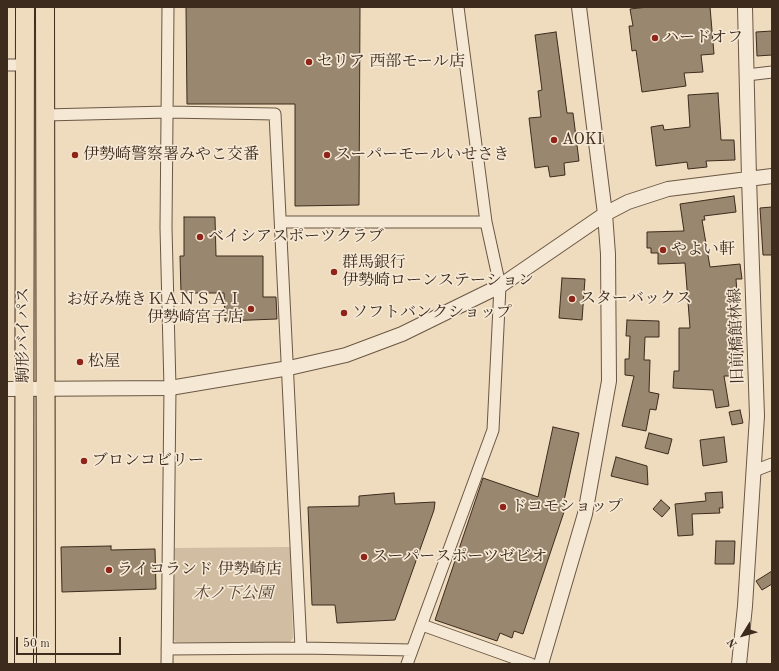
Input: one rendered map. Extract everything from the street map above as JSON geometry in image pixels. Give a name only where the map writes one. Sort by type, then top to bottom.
[{"type":"main road","name":"駒形バイパス","points":[[24,664],[15,389],[25,65],[25,7]]},
{"type":"main road","name":"駒形バイパス","points":[[45,7],[46,664]]},
{"type":"street","points":[[167,664],[170,388],[166,228],[168,7]]},
{"type":"street","points":[[407,664],[493,430],[500,286],[486,222],[458,7]]},
{"type":"street","points":[[541,664],[585,514],[609,381],[608,254],[605,214],[579,7]]},
{"type":"street","name":"旧前橋館林線","points":[[739,664],[758,416],[748,178],[745,7]]},
{"type":"street","points":[[7,65],[25,65]]},
{"type":"street","points":[[747,75],[772,72]]},
{"type":"street","points":[[44,115],[168,112],[275,114],[289,368],[301,648]]},
{"type":"street","points":[[15,389],[170,388],[289,368],[346,355],[402,334],[500,286],[605,214],[628,202],[668,189],[772,176]]},
{"type":"street","points":[[281,222],[486,222]]},
{"type":"street","points":[[754,471],[772,464]]},
{"type":"street","points":[[422,625],[531,664]]},
{"type":"street","points":[[167,649],[301,648],[412,650]]},
{"type":"green space","name":"木ノ下公園","points":[[290,547],[293,638],[290,642],[176,642],[173,639],[175,548]]},
{"type":"building","name":"スーパーモールいせさき","points":[[186,7],[360,7],[359,205],[295,206],[295,104],[187,104]]},
{"type":"building","name":"ハードオフ","points":[[648,7],[710,7],[714,54],[701,55],[703,72],[684,73],[686,86],[642,92],[636,50],[632,51],[629,26],[633,26],[630,9]]},
{"type":"building","points":[[772,31],[772,55],[757,56],[756,32]]},
{"type":"building","points":[[556,32],[567,113],[573,113],[579,161],[564,163],[565,175],[550,177],[548,166],[535,168],[529,118],[541,117],[538,91],[542,90],[535,35]]},
{"type":"building","points":[[718,93],[721,140],[734,140],[735,160],[706,161],[707,167],[688,169],[687,162],[656,166],[651,127],[663,125],[664,130],[690,127],[688,95]]},
{"type":"building","points":[[734,196],[736,212],[704,216],[705,220],[702,220],[710,267],[740,264],[742,279],[736,279],[738,307],[733,308],[734,338],[742,337],[743,353],[731,353],[731,376],[724,376],[729,406],[716,408],[713,390],[673,388],[674,371],[679,371],[679,328],[690,328],[685,263],[658,264],[658,253],[651,253],[651,248],[647,248],[647,232],[684,231],[680,204]]},
{"type":"building","points":[[772,207],[772,255],[763,255],[760,208]]},
{"type":"building","name":"ベイシアスポーツクラブ","points":[[184,217],[215,217],[216,256],[263,256],[263,297],[276,297],[277,319],[225,321],[224,293],[181,293],[180,256],[184,256]]},
{"type":"building","name":"スターバックス","points":[[562,278],[585,279],[582,320],[559,318]]},
{"type":"building","points":[[627,320],[659,321],[659,337],[645,337],[644,360],[650,360],[649,392],[659,394],[656,410],[650,409],[646,431],[622,426],[634,376],[625,375],[625,359],[629,359],[630,336],[626,336]]},
{"type":"building","points":[[740,410],[743,423],[732,425],[729,412]]},
{"type":"building","points":[[553,427],[579,433],[563,505],[566,506],[523,634],[514,631],[512,638],[500,633],[497,641],[435,620],[483,478],[538,497]]},
{"type":"building","points":[[649,433],[672,439],[668,454],[645,448]]},
{"type":"building","points":[[724,437],[727,462],[703,466],[700,440]]},
{"type":"building","points":[[616,457],[647,466],[648,485],[611,476]]},
{"type":"building","points":[[722,492],[723,508],[719,508],[720,513],[692,514],[693,535],[678,536],[675,504],[706,501],[705,493]]},
{"type":"building","name":"スーパースポーツゼビオ","points":[[394,493],[395,504],[435,502],[434,510],[395,620],[337,623],[335,605],[312,605],[308,507],[359,506],[359,496]]},
{"type":"building","points":[[661,500],[670,508],[662,517],[653,509]]},
{"type":"building","points":[[716,541],[735,541],[734,564],[715,564]]},
{"type":"building","name":"ライコランド 伊勢崎店","points":[[111,546],[111,550],[155,549],[156,589],[62,592],[61,547]]},
{"type":"building","points":[[772,571],[772,584],[762,590],[756,581]]},
{"type":"place","name":"ハードオフ","points":[[655,38]]},
{"type":"place","name":"セリア 西部モール店","points":[[309,62]]},
{"type":"place","name":"AOKI","points":[[554,140]]},
{"type":"place","name":"伊勢崎警察署みやこ交番","points":[[75,155]]},
{"type":"place","name":"スーパーモールいせさき","points":[[327,155]]},
{"type":"place","name":"ベイシアスポーツクラブ","points":[[200,237]]},
{"type":"place","name":"やよい軒","points":[[663,250]]},
{"type":"place","name":"群馬銀行 伊勢崎ローンステーション","points":[[334,272]]},
{"type":"place","name":"スターバックス","points":[[572,299]]},
{"type":"place","name":"お好み焼きＫＡＮＳＡＩ 伊勢崎宮子店","points":[[251,309]]},
{"type":"place","name":"ソフトバンクショップ","points":[[344,313]]},
{"type":"place","name":"松屋","points":[[80,362]]},
{"type":"place","name":"ブロンコビリー","points":[[84,461]]},
{"type":"place","name":"ドコモショップ","points":[[503,507]]},
{"type":"place","name":"スーパースポーツゼビオ","points":[[364,557]]},
{"type":"place","name":"ライコランド 伊勢崎店","points":[[109,570]]}]
